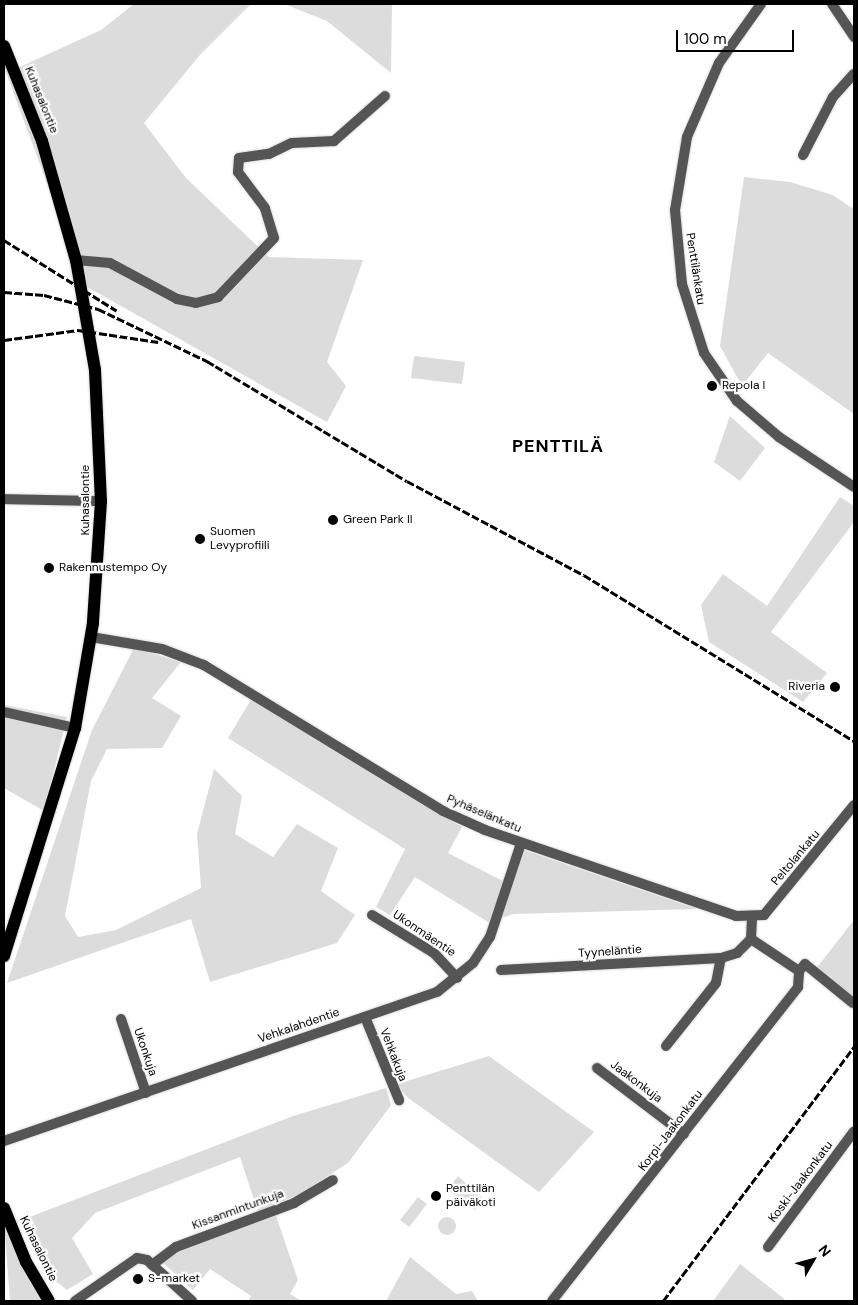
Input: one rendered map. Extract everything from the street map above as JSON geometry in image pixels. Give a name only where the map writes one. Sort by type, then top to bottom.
[{"type":"main road","name":"Kuhasalontie","points":[[4,46],[45,149],[76,260],[95,370],[101,501],[91,636],[75,728],[4,956]]},
{"type":"main road","name":"Kuhasalontie","points":[[4,1208],[26,1262],[49,1301]]},
{"type":"street","name":"Penttilänkatu","points":[[761,4],[719,63],[687,137],[675,210],[682,284],[704,353],[737,400],[779,437],[854,487]]},
{"type":"street","points":[[832,4],[854,37]]},
{"type":"street","points":[[803,155],[833,97],[854,74]]},
{"type":"street","points":[[76,260],[110,263],[177,299],[196,302],[218,297],[274,238],[265,208],[236,166],[239,158],[249,153],[270,154],[292,143],[334,141],[385,96]]},
{"type":"street","points":[[4,499],[101,501]]},
{"type":"street","name":"Pyhäselänkatu","points":[[91,636],[162,649],[204,665],[443,811],[521,844],[752,919]]},
{"type":"street","points":[[4,712],[75,728]]},
{"type":"street","name":"Peltolankatu","points":[[752,919],[767,912],[854,805]]},
{"type":"street","name":"Vehkalahdentie","points":[[4,1142],[437,992],[457,978],[490,937],[521,844]]},
{"type":"street","name":"Ukonmäentie","points":[[372,915],[434,953],[457,978]]},
{"type":"street","points":[[666,1046],[716,983],[721,958],[738,952],[751,939],[752,919]]},
{"type":"street","points":[[751,939],[799,972],[805,964],[853,1003]]},
{"type":"street","name":"Tyyneläntie","points":[[501,970],[721,958]]},
{"type":"street","name":"Korpi-Jaakonkatu","points":[[552,1301],[798,987],[799,972]]},
{"type":"street","name":"Vehkakuja","points":[[366,1017],[387,1080],[399,1100]]},
{"type":"street","name":"Ukonkuja","points":[[121,1019],[146,1093]]},
{"type":"street","name":"Jaakonkuja","points":[[596,1068],[684,1134]]},
{"type":"street","name":"Koski-Jaakonkatu","points":[[768,1247],[854,1131]]},
{"type":"street","name":"Kissanmintunkuja","points":[[152,1266],[176,1247],[294,1203],[333,1180]]},
{"type":"street","points":[[76,1301],[133,1260],[142,1258],[192,1301]]},
{"type":"shaded area","points":[[134,4],[251,4],[199,56],[144,123],[186,178],[269,257],[363,260],[327,362],[346,386],[327,422],[73,279],[55,205],[4,67],[4,55],[11,71],[101,30]]},
{"type":"shaded area","points":[[284,4],[392,4],[391,73],[327,21]]},
{"type":"shaded area","points":[[744,177],[790,182],[833,195],[852,208],[854,203],[854,414],[768,353],[742,386],[720,346]]},
{"type":"shaded area","points":[[414,356],[465,362],[462,384],[411,378]]},
{"type":"shaded area","points":[[730,416],[765,448],[740,481],[714,462]]},
{"type":"shaded area","points":[[840,497],[854,506],[854,522],[771,632],[827,673],[803,702],[709,642],[701,605],[723,574],[767,606]]},
{"type":"shaded area","points":[[134,648],[181,662],[152,698],[181,716],[162,748],[107,749],[91,781],[65,916],[78,937],[116,930],[201,888],[197,834],[214,769],[242,796],[235,834],[273,857],[297,824],[338,848],[321,891],[355,915],[337,943],[210,982],[191,919],[7,983],[92,730]]},
{"type":"shaded area","points":[[252,698],[462,827],[448,853],[503,881],[515,847],[697,909],[514,914],[488,922],[415,877],[390,915],[376,907],[405,849],[228,738]]},
{"type":"shaded area","points":[[4,705],[67,717],[44,811],[4,788]]},
{"type":"shaded area","points":[[854,920],[854,1000],[815,970]]},
{"type":"shaded area","points":[[489,1056],[594,1132],[539,1192],[407,1097],[397,1084]]},
{"type":"shaded area","points":[[386,1088],[391,1105],[348,1163],[300,1194],[258,1212],[240,1157],[95,1213],[72,1238],[93,1274],[67,1290],[53,1279],[27,1218],[293,1116]]},
{"type":"shaded area","points":[[458,1176],[483,1199],[475,1210],[448,1190]]},
{"type":"shaded area","points":[[418,1197],[427,1204],[409,1227],[400,1220]]},
{"type":"shaded area","points":[[276,1216],[298,1280],[290,1294],[302,1301],[248,1301],[251,1296],[210,1269],[193,1290],[162,1262],[185,1247]]},
{"type":"shaded area","points":[[447,1217],[454,1219],[456,1226],[454,1233],[447,1235],[440,1233],[438,1226],[440,1219]]},
{"type":"shaded area","points":[[4,1222],[43,1301],[10,1301]]},
{"type":"shaded area","points":[[410,1257],[456,1294],[472,1291],[478,1301],[386,1301]]},
{"type":"shaded area","points":[[740,1264],[787,1301],[713,1301]]},
{"type":"railway","points":[[4,240],[117,311]]},
{"type":"railway","points":[[4,292],[44,295],[98,309],[207,361],[407,481],[584,575],[854,741]]},
{"type":"railway","points":[[4,340],[78,330],[158,342]]},
{"type":"railway","points":[[663,1301],[854,1047]]},
{"type":"place","name":"Repola I","points":[[712,386]]},
{"type":"place","name":"Green Park II","points":[[333,520]]},
{"type":"place","name":"Suomen Levyprofiili","points":[[200,539]]},
{"type":"place","name":"Rakennustempo Oy","points":[[49,568]]},
{"type":"place","name":"Riveria","points":[[835,687]]},
{"type":"place","name":"Penttilän päiväkoti","points":[[436,1196]]},
{"type":"place","name":"S-market","points":[[138,1279]]},
{"type":"district","name":"PENTTILÄ","points":[[558,446]]}]
